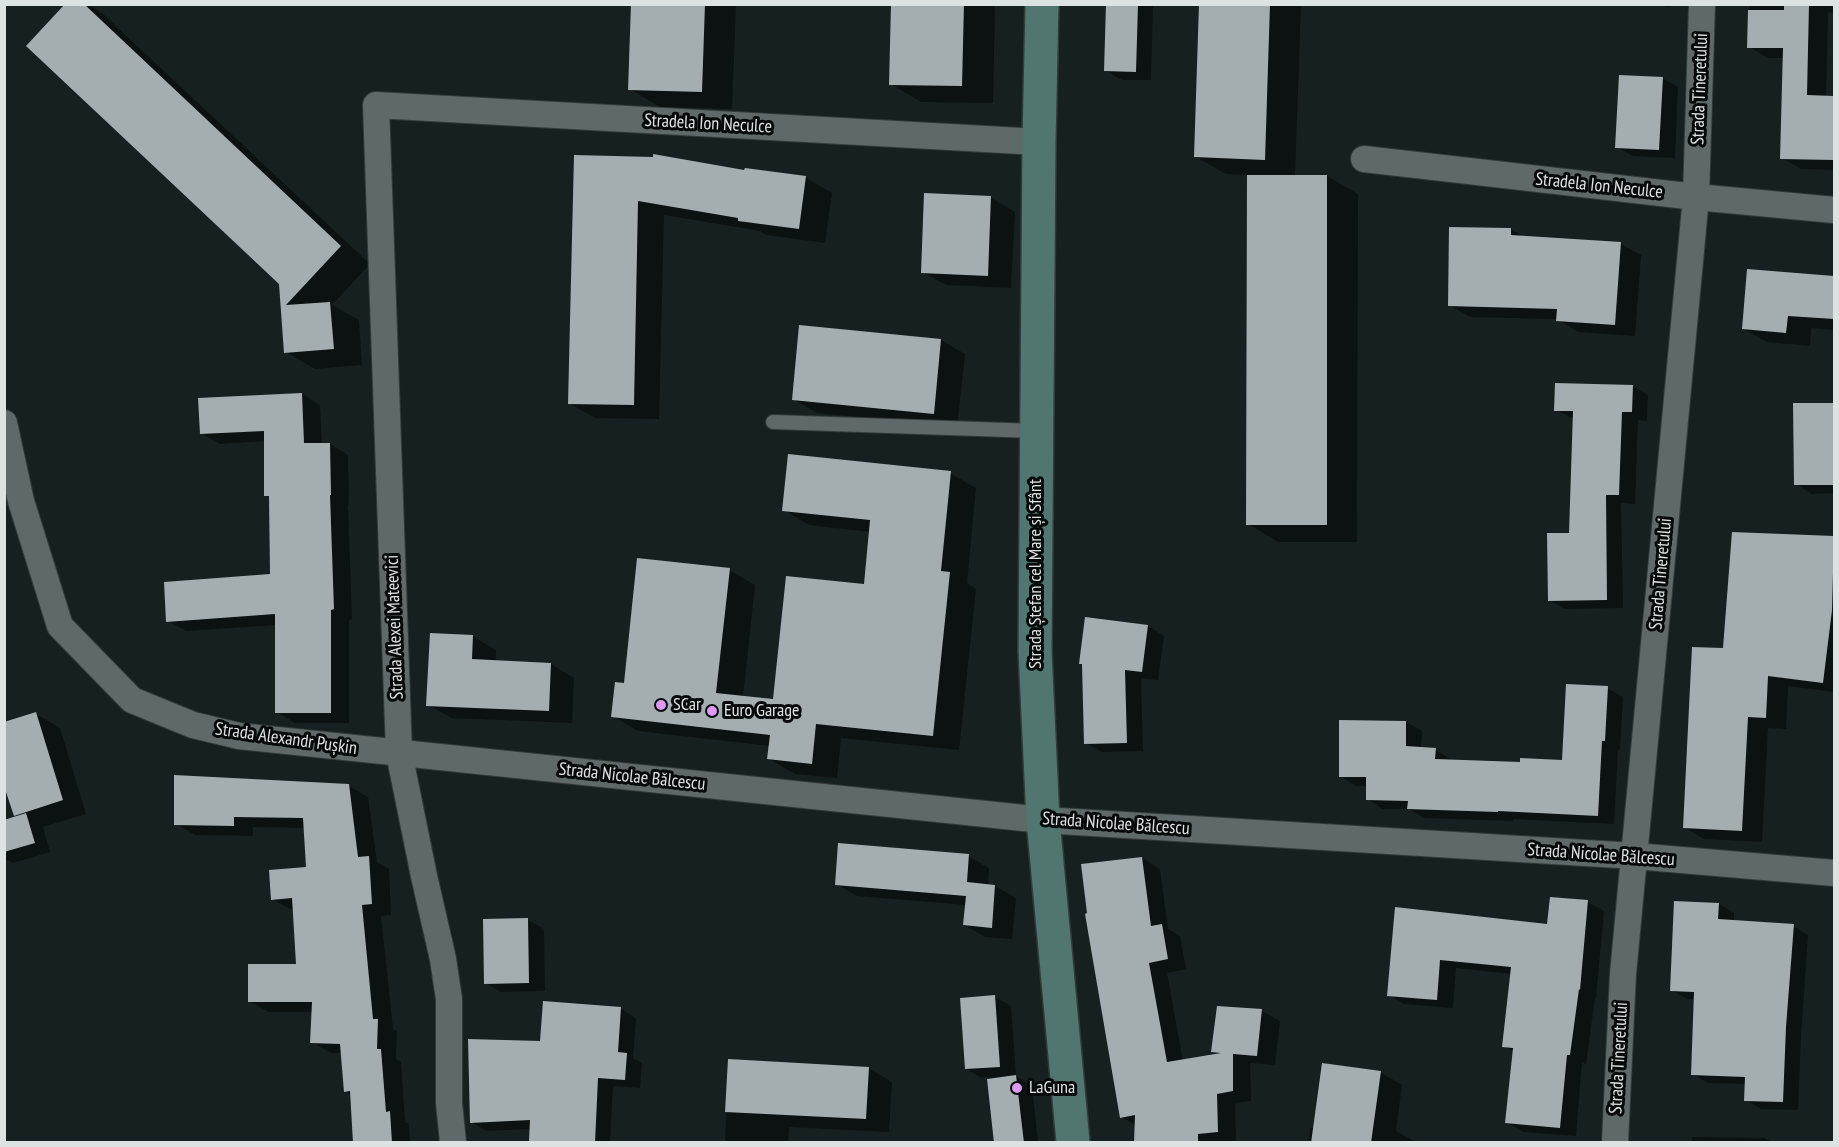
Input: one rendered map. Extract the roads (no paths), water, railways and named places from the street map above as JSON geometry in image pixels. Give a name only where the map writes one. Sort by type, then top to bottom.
[{"type":"main road","name":"Strada Ștefan cel Mare și Sfânt","points":[[1042,4],[1035,651],[1043,820],[1073,1143]]},
{"type":"street","name":"Strada Tineretului","points":[[1615,1143],[1623,974],[1696,196],[1702,4]]},
{"type":"street","name":"Stradela Ion Neculce","points":[[376,105],[1039,142]]},
{"type":"street","name":"Strada Alexei Mateevici","points":[[376,105],[399,753],[443,959],[449,999],[449,1103],[453,1143]]},
{"type":"street","name":"Stradela Ion Neculce","points":[[1364,159],[1834,210]]},
{"type":"street","name":"Strada Alexandr Pușkin","points":[[4,423],[21,501],[60,626],[132,700],[193,725],[239,736],[399,753]]},
{"type":"street","name":"Strada Nicolae Bălcescu","points":[[399,753],[1043,820],[1635,856],[1834,873]]},
{"type":"lane","points":[[773,422],[1036,431]]},
{"type":"place","name":"SCar","points":[[661,705]]},
{"type":"place","name":"Euro Garage","points":[[712,711]]},
{"type":"place","name":"LaGuna","points":[[1017,1088]]}]
